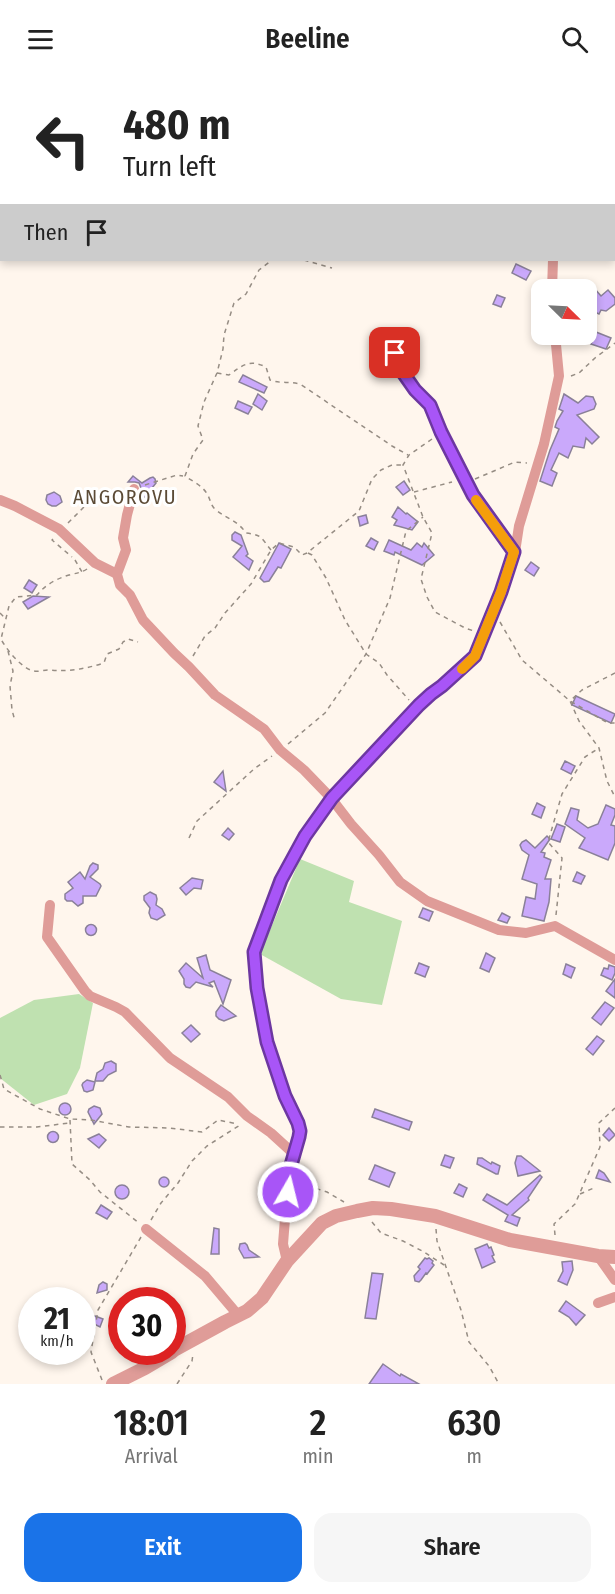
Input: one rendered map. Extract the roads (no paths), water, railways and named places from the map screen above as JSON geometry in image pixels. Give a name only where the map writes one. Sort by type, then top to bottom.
[{"type":"street","points":[[552,279],[553,261]]},
{"type":"street","points":[[287,1261],[283,1244],[289,1178],[299,1137],[298,1123],[285,1096],[267,1042],[257,988],[254,952],[281,880],[305,836],[332,798],[419,705],[475,656],[514,552],[519,526],[544,444],[559,376],[556,345]]},
{"type":"street","points":[[395,353],[401,370],[415,390],[430,405],[473,495],[514,552]]},
{"type":"street","points":[[134,489],[123,538],[126,550],[117,574],[120,585],[130,595],[143,620],[215,694],[264,729],[280,750],[332,798],[400,882],[427,901],[499,930],[526,933],[555,926],[615,960]]},
{"type":"street","points":[[0,500],[59,529],[95,563],[117,574]]},
{"type":"street","points":[[51,905],[47,937],[84,991],[125,1012],[170,1058],[228,1097],[294,1154]]},
{"type":"street","points":[[186,1343],[247,1311],[262,1298],[287,1261],[322,1223],[357,1210],[391,1209],[435,1216],[510,1240],[615,1257]]},
{"type":"street","points":[[146,1229],[205,1276],[238,1316]]},
{"type":"street","points":[[598,1256],[615,1280]]},
{"type":"street","points":[[598,1303],[615,1297]]},
{"type":"street","points":[[113,1384],[150,1365]]},
{"type":"district","name":"ANGOROVU","points":[[125,497]]}]
